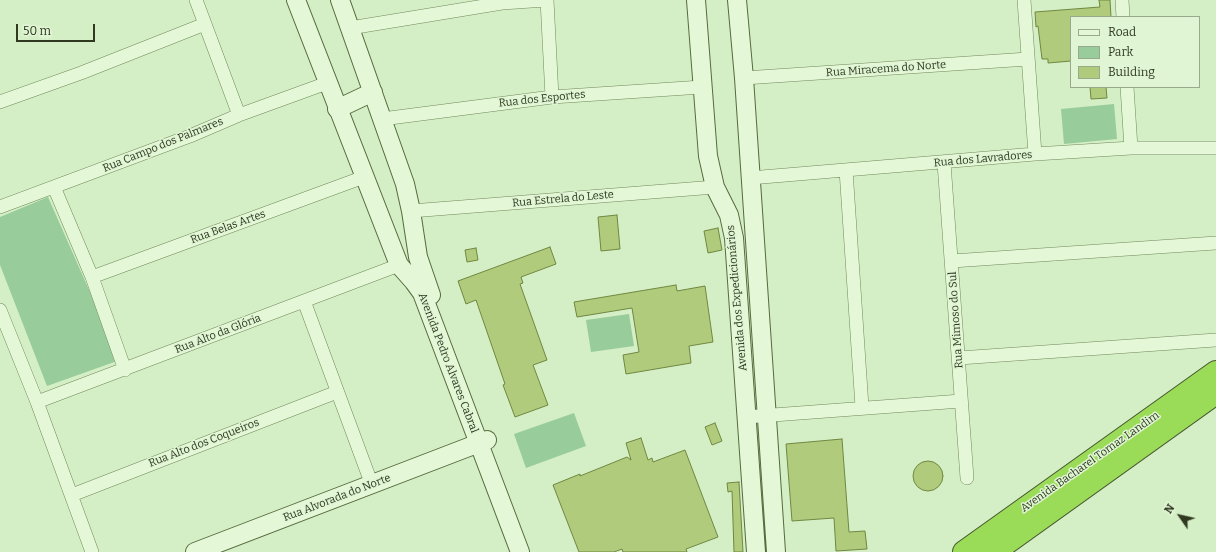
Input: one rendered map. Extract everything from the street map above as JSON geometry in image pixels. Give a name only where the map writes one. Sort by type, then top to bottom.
[{"type":"highway","name":"Avenida Bacharel Tomaz Landim","points":[[964,552],[1216,372]]},
{"type":"highway","name":"Avenida Bacharel Tomaz Landim","points":[[994,552],[1216,393]]},
{"type":"street","points":[[196,0],[239,115]]},
{"type":"street","name":"Avenida Pedro Alvares Cabral","points":[[296,0],[398,265],[422,293],[528,552]]},
{"type":"street","name":"Avenida Pedro Alvares Cabral","points":[[340,0],[405,184],[411,211],[415,242],[423,275],[483,442],[520,552]]},
{"type":"street","points":[[350,28],[502,2],[546,0],[552,97]]},
{"type":"street","name":"Avenida dos Expedicionários","points":[[696,0],[708,156],[715,187],[725,205],[732,226],[756,552]]},
{"type":"street","name":"Avenida dos Expedicionários","points":[[737,0],[744,78],[776,552]]},
{"type":"street","points":[[1024,0],[1035,154]]},
{"type":"street","points":[[1122,0],[1123,16]]},
{"type":"street","points":[[0,102],[81,73],[205,24]]},
{"type":"street","name":"Rua Miracema do Norte","points":[[744,78],[1028,60]]},
{"type":"street","name":"Rua Campo dos Palmares","points":[[0,207],[190,136],[239,115],[327,83]]},
{"type":"street","name":"Rua dos Esportes","points":[[382,119],[552,97],[702,87]]},
{"type":"street","points":[[1127,88],[1131,148]]},
{"type":"street","points":[[337,109],[373,92]]},
{"type":"street","name":"Rua dos Lavradores","points":[[750,178],[944,163],[1035,154],[1131,148],[1216,148]]},
{"type":"street","name":"Rua Mimoso do Sul","points":[[944,163],[967,478]]},
{"type":"street","points":[[846,170],[862,408]]},
{"type":"street","name":"Rua Belas Artes","points":[[92,276],[364,177]]},
{"type":"street","points":[[54,187],[92,276],[125,370]]},
{"type":"street","name":"Rua Estrela do Leste","points":[[411,211],[715,187]]},
{"type":"street","points":[[952,261],[1216,243]]},
{"type":"street","name":"Rua Alto da Glória","points":[[37,402],[125,370],[398,265]]},
{"type":"street","points":[[304,301],[372,484]]},
{"type":"street","points":[[0,310],[37,402],[92,552]]},
{"type":"street","points":[[959,358],[1216,340]]},
{"type":"street","name":"Rua Alto dos Coqueiros","points":[[72,495],[337,392]]},
{"type":"street","points":[[746,416],[961,401]]},
{"type":"street","name":"Rua Alvorada do Norte","points":[[195,552],[483,442]]},
{"type":"green space","points":[[1114,104],[1117,139],[1064,144],[1061,109]]},
{"type":"green space","points":[[48,197],[120,360],[47,386],[0,265],[0,217]]},
{"type":"green space","points":[[629,314],[634,346],[591,352],[586,320]]},
{"type":"green space","points":[[574,413],[586,446],[526,468],[514,434]]},
{"type":"building","points":[[1099,0],[1110,0],[1111,16],[1070,16],[1070,61],[1048,63],[1048,59],[1042,59],[1038,26],[1036,27],[1035,12],[1100,7]]},
{"type":"building","points":[[1090,88],[1106,88],[1107,98],[1091,99]]},
{"type":"building","points":[[617,215],[620,249],[601,251],[598,217]]},
{"type":"building","points":[[718,228],[722,250],[708,253],[704,231]]},
{"type":"building","points":[[550,247],[556,264],[521,277],[523,283],[520,284],[547,360],[533,365],[548,405],[515,417],[503,385],[505,384],[476,300],[466,304],[458,281]]},
{"type":"building","points":[[476,248],[478,260],[467,262],[465,250]]},
{"type":"building","points":[[676,285],[677,291],[705,286],[713,342],[689,346],[691,363],[626,374],[623,355],[639,352],[632,308],[577,317],[574,302]]},
{"type":"building","points":[[715,423],[722,441],[712,445],[705,427]]},
{"type":"building","points":[[641,438],[648,460],[652,458],[653,462],[685,450],[718,537],[686,549],[687,552],[623,552],[622,549],[614,552],[579,552],[553,485],[627,457],[631,460],[626,443]]},
{"type":"building","points":[[842,439],[849,532],[865,531],[867,549],[836,551],[834,518],[792,521],[786,444]]},
{"type":"building","points":[[928,461],[939,465],[943,476],[939,487],[928,491],[917,487],[913,476],[917,465]]},
{"type":"building","points":[[739,482],[743,552],[734,552],[732,491],[728,492],[727,483]]}]
